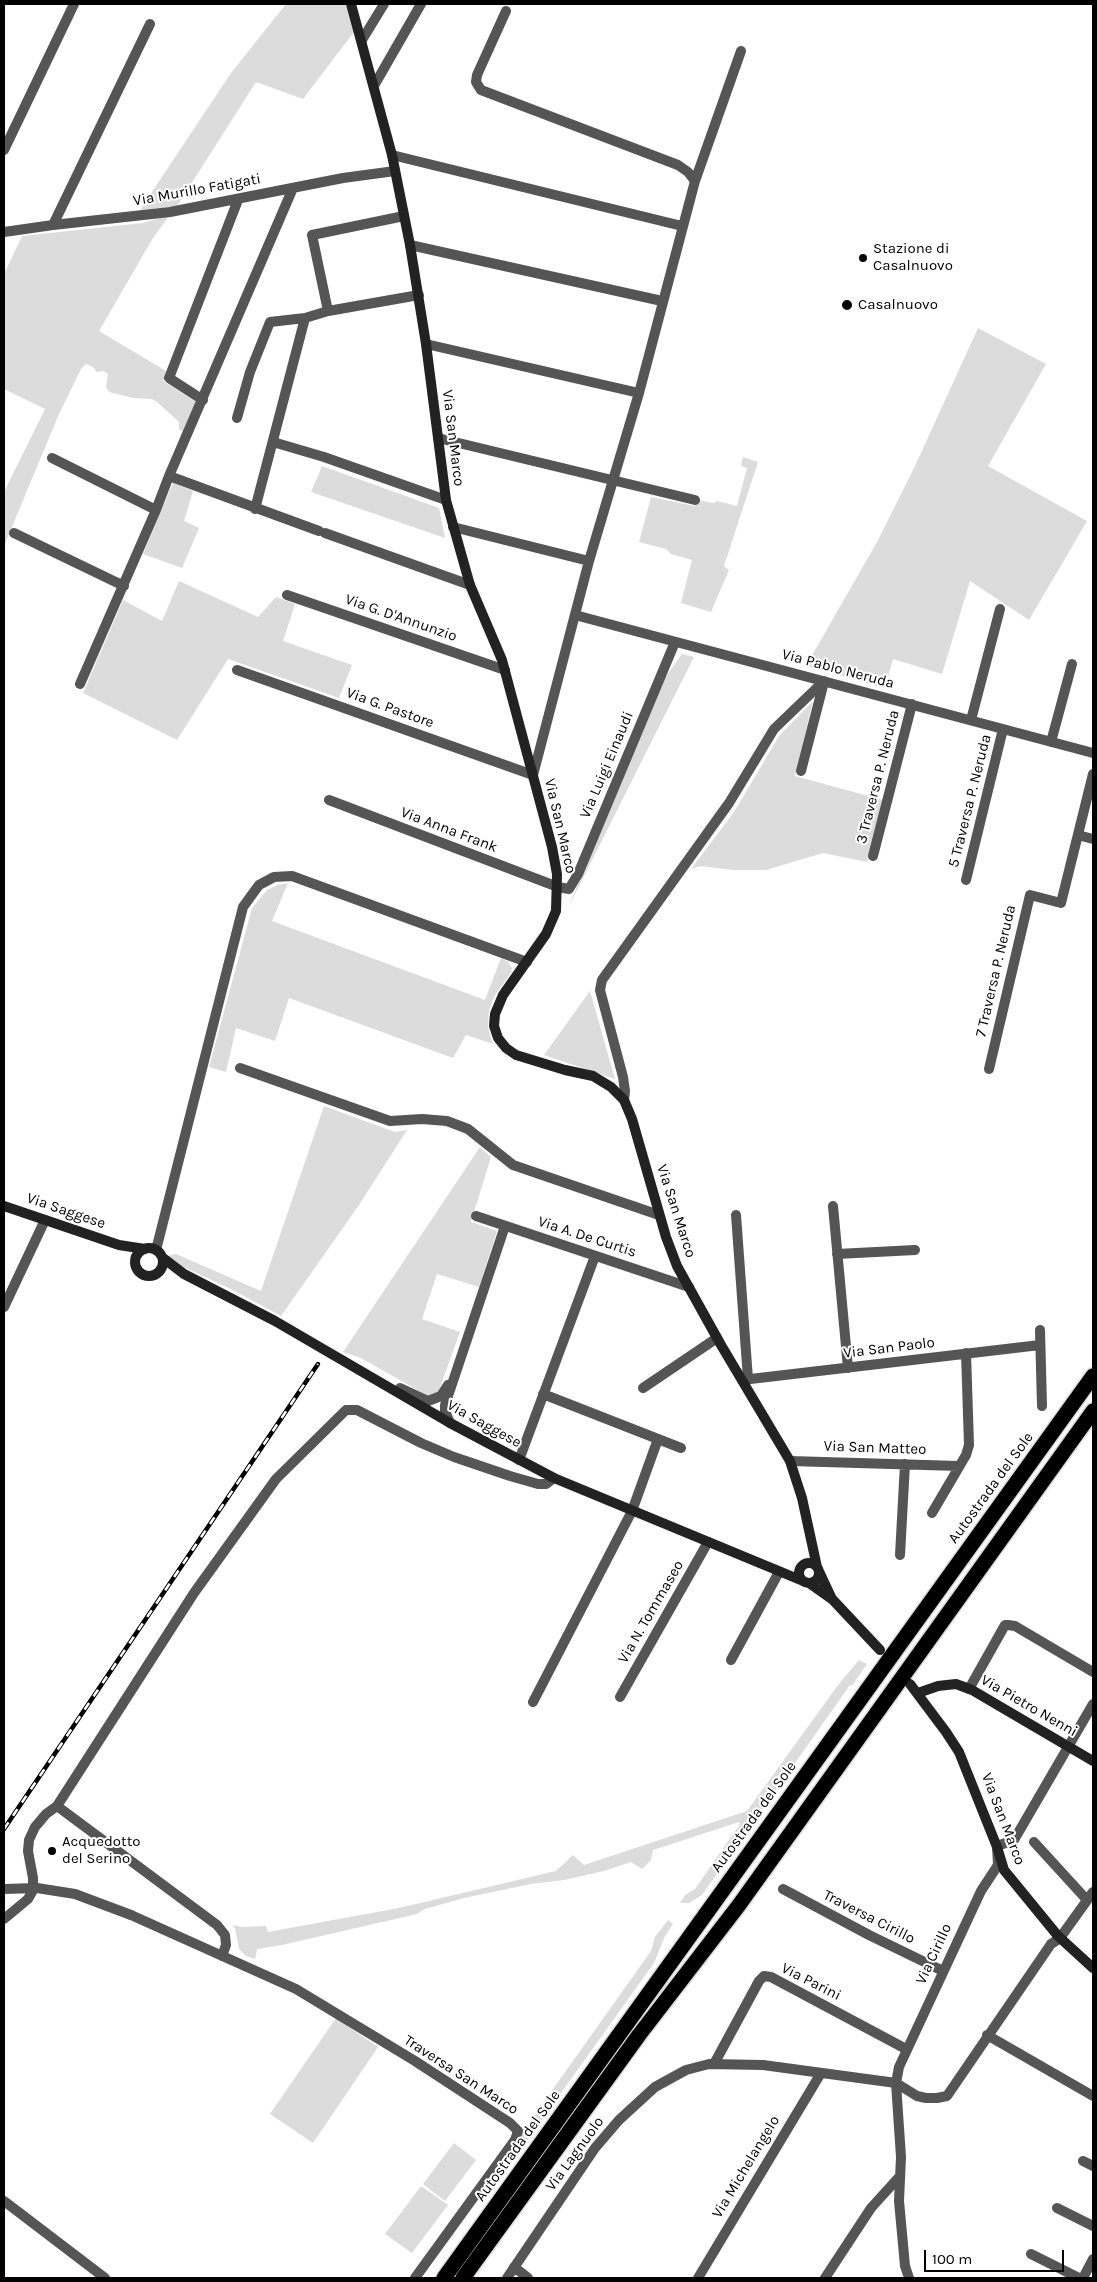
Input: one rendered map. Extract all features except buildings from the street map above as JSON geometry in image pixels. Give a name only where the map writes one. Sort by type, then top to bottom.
[{"type":"highway","name":"Autostrada del Sole","points":[[444,2278],[1093,1376]]},
{"type":"highway","points":[[463,2278],[639,2035],[739,1906],[1093,1411]]},
{"type":"main road","name":"Via San Marco","points":[[352,4],[375,84],[392,155],[410,245],[426,344],[446,500],[470,584],[505,670],[552,848],[558,887],[556,911],[546,934],[498,1005],[494,1026],[498,1038],[506,1048],[516,1055],[565,1070],[593,1076],[611,1087],[624,1100],[632,1119],[659,1215],[674,1259],[717,1338],[745,1380],[790,1461],[812,1536],[817,1568],[833,1600]]},
{"type":"main road","name":"Via Saggese","points":[[4,1206],[120,1245],[145,1248]]},
{"type":"main road","points":[[120,1245],[135,1261]]},
{"type":"main road","points":[[153,1276],[162,1267],[162,1258],[156,1250],[145,1248],[138,1253],[135,1261],[135,1266],[140,1273],[147,1276],[153,1276],[184,1274]]},
{"type":"main road","name":"Via Saggese","points":[[162,1258],[184,1274],[275,1321],[450,1422],[554,1478],[806,1582],[833,1600]]},
{"type":"main road","name":"Via San Marco","points":[[803,1567],[812,1536]]},
{"type":"main road","points":[[781,1572],[811,1564],[817,1568],[818,1579],[806,1582],[800,1575],[803,1567]]},
{"type":"main road","points":[[833,1600],[880,1650]]},
{"type":"main road","name":"Via San Marco","points":[[910,1684],[959,1752],[999,1845],[1004,1870],[1060,1938],[1093,1968]]},
{"type":"main road","name":"Via Pietro Nenni","points":[[918,1693],[938,1686],[956,1684],[969,1689],[1093,1762]]},
{"type":"street","points":[[4,150],[74,4]]},
{"type":"street","points":[[362,40],[384,4]]},
{"type":"street","points":[[375,84],[420,4]]},
{"type":"street","points":[[506,11],[477,75],[476,82],[481,90],[678,165],[695,180]]},
{"type":"street","points":[[53,225],[150,24]]},
{"type":"street","points":[[533,775],[589,561],[639,392],[695,180],[741,51]]},
{"type":"street","points":[[392,155],[682,226]]},
{"type":"street","name":"Via Murillo Fatigati","points":[[4,232],[170,212],[395,170]]},
{"type":"street","points":[[80,684],[124,586],[169,476],[293,188]]},
{"type":"street","points":[[203,400],[169,378],[238,200]]},
{"type":"street","points":[[328,311],[312,235],[404,216]]},
{"type":"street","points":[[410,245],[662,302]]},
{"type":"street","points":[[237,418],[250,372],[270,322],[304,318],[328,311],[419,295]]},
{"type":"street","points":[[255,509],[304,318]]},
{"type":"street","points":[[426,344],[639,392]]},
{"type":"street","points":[[438,438],[695,500]]},
{"type":"street","points":[[273,442],[324,457],[446,500]]},
{"type":"street","points":[[52,458],[156,510]]},
{"type":"street","points":[[169,476],[255,509],[470,584]]},
{"type":"street","points":[[453,527],[589,561]]},
{"type":"street","points":[[14,533],[124,586]]},
{"type":"street","name":"Via G. D'Annunzio","points":[[287,595],[505,670]]},
{"type":"street","points":[[972,720],[1000,609]]},
{"type":"street","name":"Via Pablo Neruda","points":[[575,615],[1093,753]]},
{"type":"street","name":"Via Luigi Einaudi","points":[[558,887],[569,889],[574,882],[675,642]]},
{"type":"street","points":[[1051,742],[1072,664]]},
{"type":"street","name":"Via G. Pastore","points":[[237,670],[533,775]]},
{"type":"street","points":[[801,770],[824,681]]},
{"type":"street","points":[[624,1100],[623,1077],[600,990],[602,980],[729,803],[774,729],[824,681]]},
{"type":"street","name":"3 Traversa P. Neruda","points":[[873,856],[912,704]]},
{"type":"street","name":"5 Traversa P. Neruda","points":[[966,880],[1002,729]]},
{"type":"street","name":"7 Traversa P. Neruda","points":[[989,1069],[1030,895],[1061,903],[1093,774]]},
{"type":"street","name":"Via Anna Frank","points":[[329,800],[558,887]]},
{"type":"street","points":[[1078,835],[1093,839]]},
{"type":"street","points":[[156,1250],[243,907],[259,885],[274,877],[292,876],[527,962]]},
{"type":"street","points":[[240,1068],[390,1121],[422,1119],[447,1122],[468,1129],[513,1165],[659,1215]]},
{"type":"street","points":[[833,1206],[848,1368]]},
{"type":"street","points":[[736,1215],[745,1380]]},
{"type":"street","name":"Via A. De Curtis","points":[[476,1216],[688,1287]]},
{"type":"street","points":[[4,1307],[45,1220]]},
{"type":"street","points":[[450,1422],[445,1411],[445,1405],[454,1373],[505,1226]]},
{"type":"street","points":[[837,1254],[915,1250]]},
{"type":"street","points":[[519,1460],[595,1256]]},
{"type":"street","points":[[1040,1330],[1042,1406]]},
{"type":"street","points":[[643,1388],[717,1338]]},
{"type":"street","name":"Via San Paolo","points":[[745,1380],[1040,1345]]},
{"type":"street","points":[[932,1513],[959,1466],[969,1444],[966,1354]]},
{"type":"street","points":[[344,1362],[372,1373],[428,1401],[441,1396],[454,1373]]},
{"type":"street","points":[[543,1394],[680,1448]]},
{"type":"street","points":[[4,1919],[28,1899],[33,1890],[34,1878],[28,1851],[29,1840],[35,1827],[46,1814],[57,1806],[194,1593],[276,1480],[346,1410],[357,1410],[421,1443],[501,1473],[538,1484],[546,1484],[554,1478]]},
{"type":"street","points":[[532,1702],[632,1511],[658,1439]]},
{"type":"street","name":"Via San Matteo","points":[[790,1461],[959,1466]]},
{"type":"street","points":[[900,1555],[905,1464]]},
{"type":"street","name":"Via N. Tommaseo","points":[[620,1697],[708,1542]]},
{"type":"street","points":[[731,1660],[781,1572]]},
{"type":"street","points":[[969,1689],[1005,1625],[1015,1626],[1093,1672]]},
{"type":"street","points":[[999,1845],[1014,1840],[1093,1704]]},
{"type":"street","points":[[4,1889],[37,1888],[75,1894],[131,1915],[222,1956],[226,1945],[225,1935],[217,1925],[57,1806]]},
{"type":"street","points":[[896,2083],[917,2096],[937,2098],[947,2096],[1051,1944],[1060,1938],[1090,1896],[1034,1842]]},
{"type":"street","name":"Via Cirillo","points":[[909,2278],[905,2266],[899,2201],[901,2157],[896,2083],[898,2068],[981,1891],[998,1865],[999,1845]]},
{"type":"street","name":"Traversa Cirillo","points":[[783,1889],[868,1935],[943,1972]]},
{"type":"street","name":"Traversa San Marco","points":[[222,1956],[296,1989],[485,2107],[518,2132],[515,2140],[415,2278]]},
{"type":"street","name":"Via Parini","points":[[714,2064],[759,1980],[764,1976],[771,1977],[906,2049]]},
{"type":"street","points":[[987,2035],[1093,2096]]},
{"type":"street","name":"Via Lagnuolo","points":[[507,2278],[595,2148],[619,2120],[655,2087],[686,2070],[714,2064],[764,2065],[896,2083]]},
{"type":"street","name":"Via Michelangelo","points":[[698,2278],[821,2072]]},
{"type":"street","points":[[1083,2161],[1093,2166]]},
{"type":"street","points":[[825,2278],[871,2208],[900,2176]]},
{"type":"street","points":[[4,2201],[105,2278]]},
{"type":"street","points":[[1057,2208],[1093,2226]]},
{"type":"street","points":[[1031,2254],[1079,2278]]},
{"type":"street","points":[[1083,2278],[1093,2259]]},
{"type":"street","points":[[514,2267],[528,2278]]},
{"type":"shaded area","points":[[286,4],[346,4],[354,32],[303,99],[256,82],[177,206],[140,210],[231,73]]},
{"type":"shaded area","points":[[170,215],[153,238],[99,331],[166,371],[163,381],[196,402],[183,432],[179,429],[179,422],[152,399],[133,398],[109,392],[106,387],[108,374],[103,371],[97,372],[93,367],[86,364],[81,369],[59,414],[4,546],[4,492],[45,409],[4,389],[4,274],[22,236],[143,223]]},
{"type":"shaded area","points":[[978,328],[1046,364],[988,466],[1087,521],[1029,620],[970,581],[942,674],[893,659],[885,688],[806,666],[877,542],[915,466]]},
{"type":"shaded area","points":[[743,457],[758,462],[724,566],[729,570],[711,612],[681,603],[692,560],[671,554],[666,549],[639,542],[651,497],[695,506],[697,500],[714,503],[717,501],[737,506],[747,468],[741,466]]},
{"type":"shaded area","points":[[322,466],[439,508],[445,538],[311,492]]},
{"type":"shaded area","points":[[173,483],[193,491],[184,521],[199,528],[182,568],[143,554]]},
{"type":"shaded area","points":[[179,581],[258,617],[276,597],[295,604],[283,641],[352,665],[339,698],[228,659],[177,740],[83,693],[123,600],[162,621]]},
{"type":"shaded area","points":[[682,654],[694,657],[568,908],[666,676]]},
{"type":"shaded area","points":[[813,701],[795,776],[883,800],[867,862],[823,853],[766,870],[733,870],[701,866],[691,869],[734,812],[779,736]]},
{"type":"shaded area","points":[[288,883],[272,921],[485,1000],[501,958],[508,962],[512,968],[511,973],[495,995],[489,1010],[488,1027],[493,1044],[466,1035],[453,1058],[289,998],[275,1041],[236,1028],[226,1072],[209,1067],[252,908],[267,890]]},
{"type":"shaded area","points":[[590,991],[615,1079],[544,1055]]},
{"type":"shaded area","points":[[324,1106],[395,1132],[407,1130],[359,1205],[281,1316],[229,1288],[175,1263],[168,1256],[176,1254],[261,1291]]},
{"type":"shaded area","points":[[480,1147],[491,1157],[471,1222],[497,1231],[479,1287],[437,1274],[422,1319],[460,1332],[437,1394],[428,1396],[361,1358],[343,1352]]},
{"type":"shaded area","points":[[859,1660],[867,1664],[852,1686],[850,1685],[702,1895],[689,1903],[680,1903],[685,1895],[695,1889],[740,1824],[739,1822],[653,1850],[651,1860],[642,1869],[631,1862],[604,1871],[564,1880],[531,1884],[464,1898],[425,1909],[417,1914],[257,1949],[255,1959],[246,1956],[239,1949],[235,1928],[232,1925],[242,1927],[266,1926],[268,1932],[399,1908],[556,1871],[573,1855],[584,1865],[747,1811],[838,1685]]},
{"type":"shaded area","points":[[668,1920],[673,1924],[665,1936],[654,1963],[483,2202],[476,2197],[518,2128],[524,2130],[651,1951],[655,1937]]},
{"type":"shaded area","points":[[336,2018],[378,2047],[313,2143],[270,2114]]},
{"type":"shaded area","points":[[454,2143],[476,2160],[445,2201],[423,2184]]},
{"type":"shaded area","points":[[421,2186],[448,2205],[412,2253],[385,2234]]},
{"type":"railway","points":[[4,1829],[318,1364]]},
{"type":"place","name":"Stazione di Casalnuovo","points":[[863,258]]},
{"type":"place","name":"Casalnuovo","points":[[847,305]]},
{"type":"place","name":"Acquedotto del Serino","points":[[52,1851]]}]
